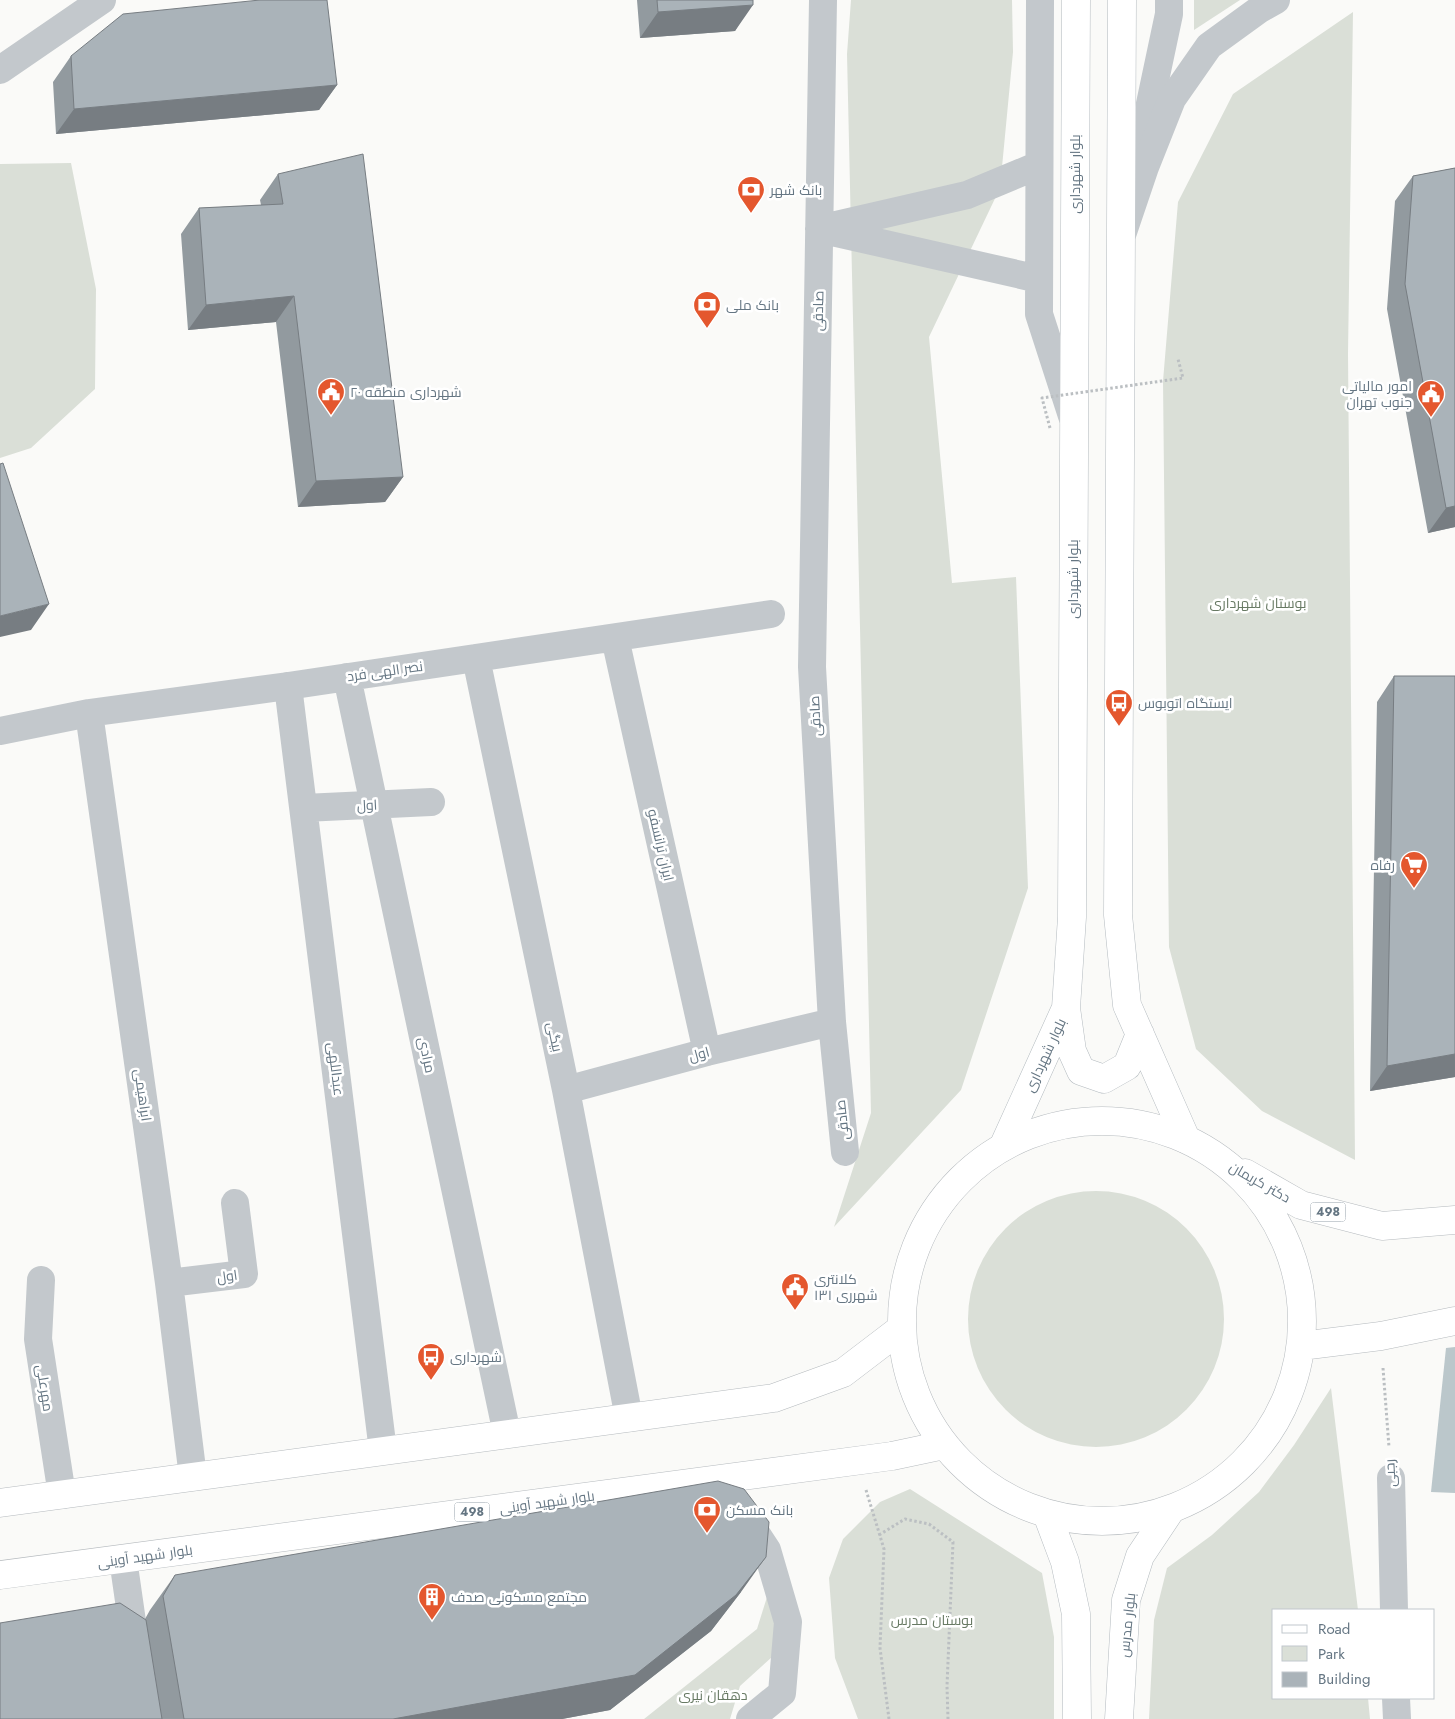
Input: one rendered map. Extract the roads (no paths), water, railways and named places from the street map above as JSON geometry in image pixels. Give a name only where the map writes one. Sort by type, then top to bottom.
[{"type":"main road","name":"بلوار شهرداری","points":[[1004,1145],[1066,1008],[1072,917],[1062,425],[1076,0]]},
{"type":"main road","points":[[1122,0],[1118,915],[1126,1005],[1186,1139]]},
{"type":"main road","points":[[1066,1008],[1072,1051],[1081,1071],[1104,1079],[1127,1066],[1140,1034]]},
{"type":"main road","points":[[1094,1120],[1142,1124],[1186,1139],[1214,1155],[1247,1184],[1274,1219],[1292,1259],[1301,1302],[1301,1346],[1286,1400],[1258,1447],[1218,1485],[1170,1511],[1109,1522],[1047,1514],[990,1488],[944,1445],[914,1390],[902,1328],[907,1273],[927,1222],[960,1178],[1004,1145],[1048,1127],[1094,1120]]},
{"type":"main road","name":"دکتر کریمان","points":[[1214,1155],[1301,1206],[1382,1226],[1455,1220]]},
{"type":"main road","points":[[1301,1346],[1381,1336],[1455,1321]]},
{"type":"main road","points":[[0,1503],[774,1398],[843,1373],[902,1328]]},
{"type":"main road","name":"بلوار شهید آوینی","points":[[0,1575],[892,1456],[944,1445]]},
{"type":"main road","name":"بلوار مدرس","points":[[1119,1719],[1126,1600],[1140,1556],[1170,1511]]},
{"type":"main road","points":[[1047,1514],[1065,1562],[1076,1614],[1077,1719]]},
{"type":"street","points":[[0,70],[102,0]]},
{"type":"street","name":"صادقی","points":[[823,0],[812,667],[832,1022],[845,1152]]},
{"type":"street","points":[[1040,0],[1039,314],[1062,425]]},
{"type":"street","points":[[1121,238],[1169,14],[1169,0]]},
{"type":"street","points":[[1121,238],[1145,167],[1172,99],[1209,46],[1260,9],[1276,0]]},
{"type":"street","points":[[819,229],[967,195],[1039,165]]},
{"type":"street","points":[[819,229],[1039,279]]},
{"type":"street","name":"نصر الهی فرد","points":[[0,731],[89,713],[288,686],[772,614]]},
{"type":"street","name":"ایران ترانسفو","points":[[615,638],[706,1052]]},
{"type":"street","name":"بیگی","points":[[476,658],[566,1090],[629,1418]]},
{"type":"street","name":"مرادی","points":[[347,676],[507,1434]]},
{"type":"street","name":"عبداللهی","points":[[288,686],[383,1451]]},
{"type":"street","name":"ابراهیمی","points":[[89,713],[169,1283],[193,1477]]},
{"type":"street","name":"اول","points":[[304,808],[431,802]]},
{"type":"street","name":"اول","points":[[566,1090],[706,1052],[832,1022]]},
{"type":"street","name":"اول","points":[[169,1283],[244,1274],[235,1203]]},
{"type":"street","name":"مهرعلی","points":[[41,1280],[38,1339],[62,1494]]},
{"type":"street","points":[[721,1478],[767,1550],[788,1622],[783,1706],[750,1719]]},
{"type":"street","name":"رجبی","points":[[1390,1478],[1394,1609]]},
{"type":"street","points":[[123,1559],[146,1719]]},
{"type":"street","points":[[1396,1699],[1397,1719]]},
{"type":"place","name":"بانک شهر","points":[[751,214]]},
{"type":"place","name":"بانک ملی","points":[[707,329]]},
{"type":"place","name":"شهرداری منطقه ۲۰","points":[[331,416]]},
{"type":"place","name":"امور مالیاتی جنوب تهران","points":[[1431,418]]},
{"type":"place","name":"ایستگاه اتوبوس","points":[[1119,727]]},
{"type":"place","name":"رفاه","points":[[1414,889]]},
{"type":"place","name":"کلانتری ۱۳۱ شهرری","points":[[795,1311]]},
{"type":"place","name":"شهرداری","points":[[431,1381]]},
{"type":"place","name":"بانک مسکن","points":[[707,1534]]},
{"type":"place","name":"مجتمع مسکونی صدف","points":[[432,1621]]},
{"type":"park label","name":"بوستان شهرداری","points":[[1258,603]]},
{"type":"park label","name":"بوستان مدرس","points":[[932,1620]]},
{"type":"park label","name":"دهقان نیری","points":[[713,1695]]}]
